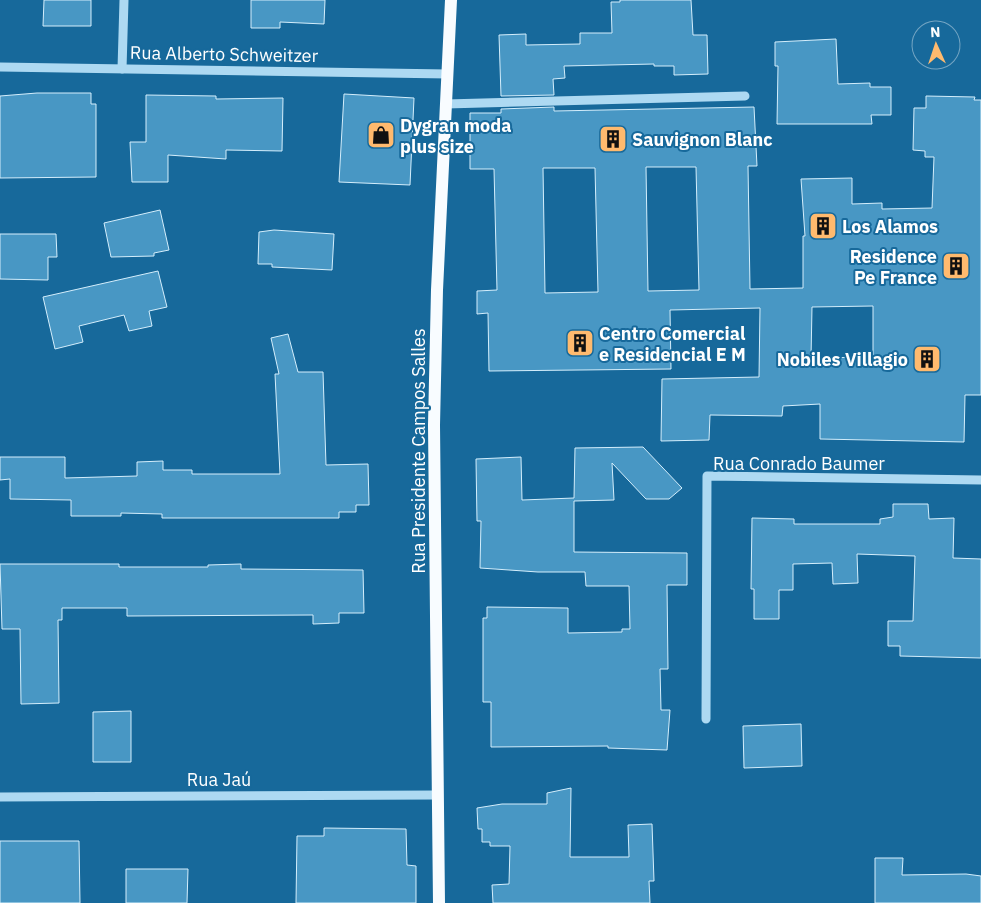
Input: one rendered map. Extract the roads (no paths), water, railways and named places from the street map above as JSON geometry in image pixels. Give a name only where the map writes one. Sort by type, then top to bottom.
[{"type":"main road","name":"Rua Presidente Campos Salles","points":[[439,903],[434,425],[451,0]]},
{"type":"street","points":[[122,69],[124,0]]},
{"type":"street","name":"Rua Alberto Schweitzer","points":[[0,67],[448,74]]},
{"type":"street","points":[[446,104],[745,96]]},
{"type":"street","name":"Rua Conrado Baumer","points":[[706,719],[707,476],[981,480]]},
{"type":"street","name":"Rua Jaú","points":[[0,797],[438,795]]},
{"type":"place","name":"Dygran moda plus size","points":[[381,135]]},
{"type":"place","name":"Sauvignon Blanc","points":[[613,139]]},
{"type":"place","name":"Los Alamos","points":[[823,226]]},
{"type":"place","name":"Residence Pe France","points":[[956,266]]},
{"type":"place","name":"Centro Comercial e Residencial E M","points":[[580,343]]},
{"type":"place","name":"Nobiles Villagio","points":[[927,359]]}]
